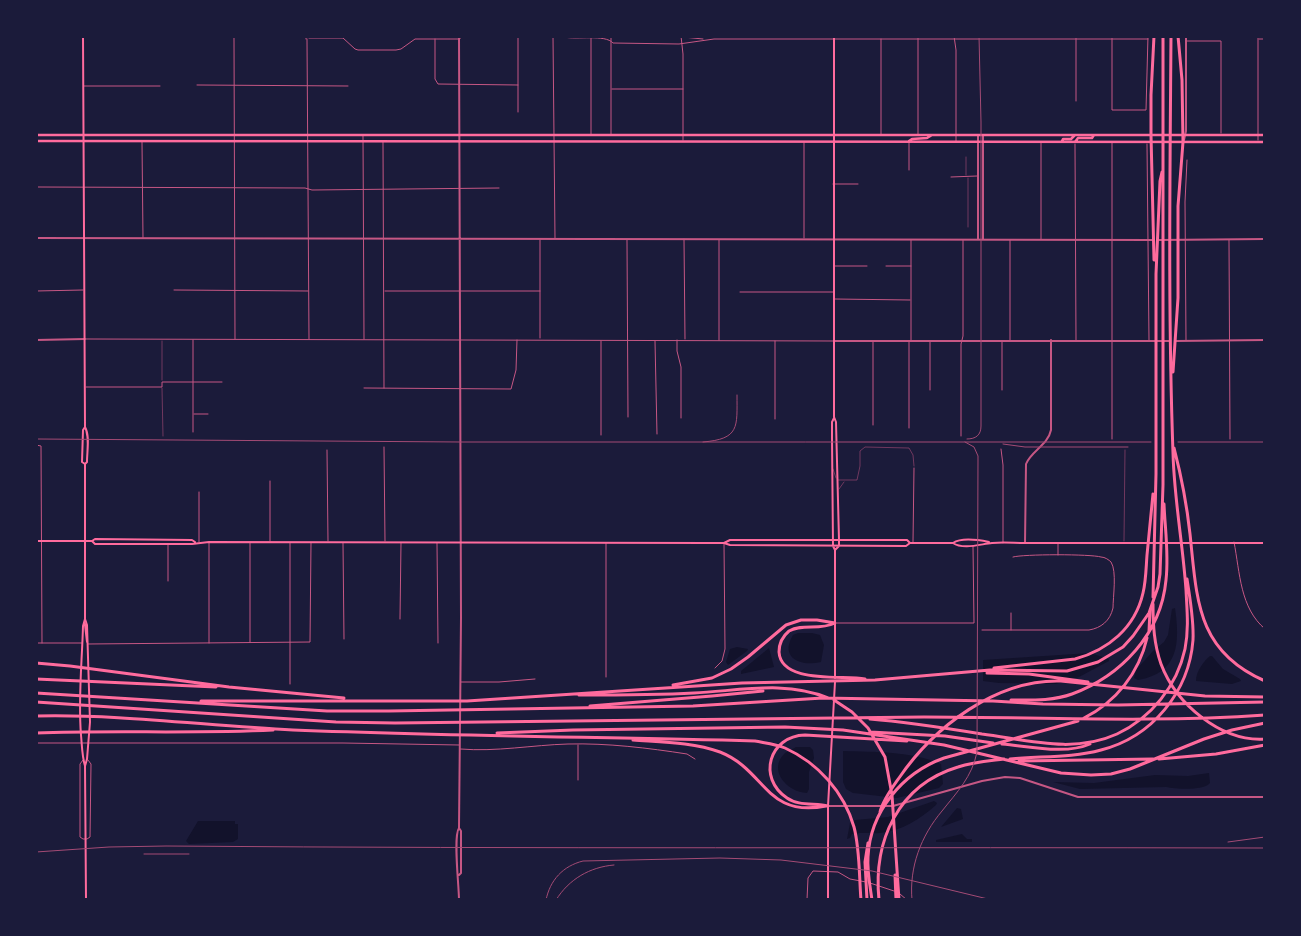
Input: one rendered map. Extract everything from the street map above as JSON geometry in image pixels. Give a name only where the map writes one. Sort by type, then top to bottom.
[{"type":"highway","points":[[1154,36],[1151,134],[1149,143],[1155,224],[1156,274],[1154,639],[1167,677],[1181,698],[1198,714],[1231,733],[1265,739]]},
{"type":"highway","points":[[835,623],[826,628],[803,627],[792,630],[783,638],[780,647],[780,656],[783,662],[793,672],[802,675],[875,680],[990,670],[1066,671],[1098,662],[1123,647],[1143,623],[1158,587],[1163,526],[1163,36]]},
{"type":"highway","points":[[880,900],[878,874],[881,848],[890,825],[904,804],[923,785],[944,772],[966,764],[1094,752],[1122,743],[1148,727],[1171,702],[1187,670],[1192,641],[1191,609],[1183,554],[1172,442],[1173,355],[1170,256],[1172,36]]},
{"type":"highway","points":[[1173,355],[1178,317],[1178,220],[1184,134],[1178,36]]},
{"type":"highway","points":[[1155,224],[1160,181],[1164,168]]},
{"type":"highway","points":[[1174,457],[1189,530],[1200,613],[1206,627],[1222,652],[1242,669],[1265,681]]},
{"type":"highway","points":[[977,672],[990,668],[1075,659],[1097,651],[1113,642],[1125,630],[1144,592],[1156,474]]},
{"type":"highway","points":[[36,693],[327,710],[467,710],[693,706],[823,698],[961,702],[1042,699],[1071,694],[1107,676],[1123,663],[1147,638],[1160,610],[1166,580],[1163,526]]},
{"type":"highway","points":[[852,731],[964,739],[985,743],[1054,749],[1084,747],[1121,732],[1146,715],[1160,700],[1176,675],[1183,657],[1187,632],[1184,559]]},
{"type":"highway","points":[[880,813],[891,796],[903,784],[919,770],[933,763],[1073,723],[1092,714],[1108,703],[1129,680],[1141,657],[1148,633],[1153,589]]},
{"type":"highway","points":[[649,688],[712,678],[725,672],[748,657],[786,624],[801,620],[835,623]]},
{"type":"highway","points":[[36,663],[229,687],[362,700]]},
{"type":"highway","points":[[977,672],[1034,674],[1101,685]]},
{"type":"highway","points":[[168,701],[467,701],[826,678]]},
{"type":"highway","points":[[36,679],[229,687]]},
{"type":"highway","points":[[872,900],[868,866],[871,839],[881,807],[893,787],[914,759],[946,727],[976,706],[1000,693],[1037,682],[1061,681],[1205,696],[1265,697]]},
{"type":"highway","points":[[556,708],[712,696],[783,688]]},
{"type":"highway","points":[[555,695],[693,693],[788,688],[814,692],[840,703],[857,716],[872,733],[885,758],[892,795],[898,900]]},
{"type":"highway","points":[[993,701],[1043,704],[1141,705],[1265,702]]},
{"type":"highway","points":[[36,702],[336,722],[450,723],[847,717],[1168,720],[1265,715]]},
{"type":"highway","points":[[36,717],[73,716],[290,730],[395,734],[467,734],[748,741],[764,743],[784,748],[808,761],[825,776],[839,794],[850,814],[856,838],[861,900]]},
{"type":"highway","points":[[847,717],[905,722],[1054,745],[1096,742]]},
{"type":"highway","points":[[467,734],[738,727],[843,730],[956,748],[1066,774],[1086,775],[1106,774],[1140,766],[1218,734],[1265,723]]},
{"type":"highway","points":[[36,733],[290,730]]},
{"type":"highway","points":[[828,806],[789,800],[776,788],[770,773],[770,765],[772,756],[780,744],[798,735],[923,742]]},
{"type":"highway","points":[[602,738],[684,744],[720,753],[749,770],[765,789],[783,803],[798,807],[819,808],[828,806]]},
{"type":"highway","points":[[988,761],[1174,759],[1265,745]]},
{"type":"highway","points":[[866,900],[865,862],[867,845],[871,839]]},
{"type":"main road","points":[[83,37],[85,427],[83,430],[82,462],[85,464],[86,541],[81,732],[85,766],[86,900]]},
{"type":"main road","points":[[828,900],[828,806],[834,691],[835,623],[832,468],[832,422],[834,417],[832,141],[834,37]]},
{"type":"main road","points":[[36,135],[1265,135]]},
{"type":"main road","points":[[909,141],[932,135]]},
{"type":"main road","points":[[1061,142],[1063,139],[1072,139],[1075,135]]},
{"type":"main road","points":[[1075,142],[1078,138],[1092,138],[1094,135]]},
{"type":"main road","points":[[36,141],[1265,142]]},
{"type":"main road","points":[[834,417],[836,422],[839,489],[839,546],[835,550]]},
{"type":"main road","points":[[36,541],[92,541],[95,539],[192,540],[197,542]]},
{"type":"main road","points":[[724,543],[730,540],[907,540],[912,543]]},
{"type":"main road","points":[[953,543],[957,540],[980,540],[991,543]]},
{"type":"main road","points":[[92,541],[95,544],[192,544],[197,542],[606,542],[833,546],[906,546],[912,543],[953,543],[956,545],[973,546],[991,543],[1265,543]]},
{"type":"main road","points":[[85,619],[87,625],[89,680],[89,743],[88,759],[85,766]]},
{"type":"main road","points":[[84,623],[87,644]]},
{"type":"street","points":[[611,36],[611,135]]},
{"type":"street","points":[[1184,134],[1186,36]]},
{"type":"street","points":[[36,37],[343,38],[358,50],[399,50],[414,39],[462,37],[604,38],[613,43],[682,43],[710,38],[740,37],[881,38],[894,37],[918,38],[955,37],[1076,37],[1112,37],[1148,37],[1146,110],[1112,110],[1112,37]]},
{"type":"street","points":[[234,37],[235,339]]},
{"type":"street","points":[[307,37],[309,340]]},
{"type":"street","points":[[518,37],[518,112]]},
{"type":"street","points":[[553,37],[555,239]]},
{"type":"street","points":[[684,141],[681,37],[704,39]]},
{"type":"street","points":[[955,37],[956,142]]},
{"type":"street","points":[[1076,37],[1076,102]]},
{"type":"street","points":[[459,38],[461,831],[459,900]]},
{"type":"street","points":[[591,38],[591,135]]},
{"type":"street","points":[[881,38],[881,135]]},
{"type":"street","points":[[918,38],[918,135]]},
{"type":"street","points":[[1258,142],[1258,38],[1265,39]]},
{"type":"street","points":[[435,39],[435,79],[437,83],[442,85],[518,85]]},
{"type":"street","points":[[1187,41],[1221,41],[1221,135]]},
{"type":"street","points":[[84,86],[160,86]]},
{"type":"street","points":[[197,86],[348,86]]},
{"type":"street","points":[[611,89],[683,89]]},
{"type":"street","points":[[363,135],[364,340]]},
{"type":"street","points":[[978,135],[978,240]]},
{"type":"street","points":[[983,135],[983,239]]},
{"type":"street","points":[[142,141],[143,238]]},
{"type":"street","points":[[383,141],[384,388]]},
{"type":"street","points":[[804,141],[804,239]]},
{"type":"street","points":[[909,141],[909,170]]},
{"type":"street","points":[[1041,142],[1041,240]]},
{"type":"street","points":[[1075,142],[1076,341]]},
{"type":"street","points":[[1112,142],[1112,439]]},
{"type":"street","points":[[1149,143],[1149,340]]},
{"type":"street","points":[[1186,341],[1187,160]]},
{"type":"street","points":[[952,177],[978,176]]},
{"type":"street","points":[[833,184],[858,184]]},
{"type":"street","points":[[36,188],[363,190],[499,188]]},
{"type":"street","points":[[36,238],[1265,239]]},
{"type":"street","points":[[540,239],[540,340]]},
{"type":"street","points":[[628,239],[628,417]]},
{"type":"street","points":[[684,239],[685,340]]},
{"type":"street","points":[[719,239],[719,340]]},
{"type":"street","points":[[909,428],[911,239]]},
{"type":"street","points":[[961,436],[963,239]]},
{"type":"street","points":[[1010,240],[1010,340]]},
{"type":"street","points":[[1229,240],[1230,439]]},
{"type":"street","points":[[834,266],[867,266]]},
{"type":"street","points":[[886,266],[911,266]]},
{"type":"street","points":[[36,291],[85,290]]},
{"type":"street","points":[[174,290],[309,291]]},
{"type":"street","points":[[384,291],[540,291]]},
{"type":"street","points":[[740,292],[834,292]]},
{"type":"street","points":[[834,299],[911,300]]},
{"type":"street","points":[[193,339],[194,432]]},
{"type":"street","points":[[36,340],[1265,340]]},
{"type":"street","points":[[364,388],[511,389],[516,370],[517,340]]},
{"type":"street","points":[[601,340],[601,435]]},
{"type":"street","points":[[655,340],[657,434]]},
{"type":"street","points":[[677,340],[677,351],[681,367],[681,418]]},
{"type":"street","points":[[775,340],[775,418]]},
{"type":"street","points":[[930,340],[930,390]]},
{"type":"street","points":[[1002,340],[1002,390]]},
{"type":"street","points":[[1025,543],[1026,464],[1048,438],[1051,430],[1051,340]]},
{"type":"street","points":[[873,341],[873,425]]},
{"type":"street","points":[[85,388],[162,387],[162,382],[222,382]]},
{"type":"street","points":[[194,414],[208,414]]},
{"type":"street","points":[[36,445],[41,446],[42,643]]},
{"type":"street","points":[[384,447],[385,542]]},
{"type":"street","points":[[1001,449],[1003,465],[1003,543]]},
{"type":"street","points":[[327,450],[328,542]]},
{"type":"street","points":[[912,543],[914,468]]},
{"type":"street","points":[[270,481],[270,542]]},
{"type":"street","points":[[197,542],[199,492]]},
{"type":"street","points":[[209,643],[210,542]]},
{"type":"street","points":[[250,542],[250,643]]},
{"type":"street","points":[[290,542],[290,684]]},
{"type":"street","points":[[87,644],[310,642],[311,542]]},
{"type":"street","points":[[343,542],[344,639]]},
{"type":"street","points":[[400,619],[401,542]]},
{"type":"street","points":[[437,542],[438,642]]},
{"type":"street","points":[[606,542],[606,677]]},
{"type":"street","points":[[1234,542],[1245,599],[1252,615],[1265,629]]},
{"type":"street","points":[[715,668],[722,661],[725,649],[724,543]]},
{"type":"street","points":[[1058,543],[1058,556]]},
{"type":"street","points":[[168,544],[168,581]]},
{"type":"street","points":[[835,623],[974,623],[973,546]]},
{"type":"street","points":[[982,630],[1089,630],[1107,621],[1113,608],[1114,570],[1111,562],[1098,556],[1013,557]]},
{"type":"street","points":[[1011,613],[1011,630]]},
{"type":"street","points":[[36,643],[82,643]]},
{"type":"street","points":[[460,682],[499,682],[535,679]]},
{"type":"street","points":[[36,743],[460,745]]},
{"type":"street","points":[[460,749],[483,750],[578,744],[663,750],[687,754],[695,759]]},
{"type":"street","points":[[578,744],[578,780]]},
{"type":"street","points":[[83,760],[80,764],[80,837],[83,840],[90,836],[90,764],[88,759]]},
{"type":"street","points":[[828,806],[893,806],[982,781],[1005,777],[1020,778],[1066,794],[1081,797],[1265,797]]},
{"type":"street","points":[[808,900],[807,880],[813,872],[838,872],[854,880],[874,883],[888,888],[908,900]]},
{"type":"lane","points":[[966,157],[968,227]]},
{"type":"lane","points":[[162,339],[162,382]]},
{"type":"lane","points":[[162,387],[163,436]]},
{"type":"lane","points":[[832,468],[838,480],[855,481],[858,478],[860,451],[863,448],[908,448],[912,450],[914,468]]},
{"type":"lane","points":[[1124,543],[1125,450]]},
{"type":"lane","points":[[839,489],[846,481]]},
{"type":"shaded area","points":[[1175,608],[1177,621],[1176,644],[1174,654],[1169,663],[1162,671],[1152,676],[1138,680],[1134,678],[1136,670],[1164,642],[1168,635],[1172,609]]},
{"type":"shaded area","points":[[798,633],[820,635],[824,645],[821,662],[800,662],[790,655],[789,643],[793,635]]},
{"type":"shaded area","points":[[737,647],[748,649],[728,665],[726,662],[730,649]]},
{"type":"shaded area","points":[[769,648],[774,667],[741,674],[741,671]]},
{"type":"shaded area","points":[[1090,653],[1109,659],[1109,661],[1079,677],[1056,684],[983,681],[983,660]]},
{"type":"shaded area","points":[[1210,656],[1223,669],[1241,681],[1232,684],[1196,681],[1199,670]]},
{"type":"shaded area","points":[[796,747],[810,747],[813,750],[814,758],[809,772],[809,789],[807,793],[793,789],[782,779],[779,773],[778,766],[780,760],[785,753]]},
{"type":"shaded area","points":[[843,751],[905,754],[929,760],[941,764],[943,784],[939,788],[897,798],[853,793],[846,789],[843,782]]},
{"type":"shaded area","points":[[1209,773],[1210,783],[1207,786],[1190,789],[1166,787],[1080,789],[1053,782],[1094,783],[1155,775],[1188,776]]},
{"type":"shaded area","points":[[934,801],[937,803],[936,805],[903,827],[888,832],[852,834],[847,839],[850,823],[855,820],[888,817]]},
{"type":"shaded area","points":[[957,808],[961,809],[963,819],[941,827]]},
{"type":"shaded area","points":[[198,821],[235,821],[235,824],[238,824],[238,839],[233,842],[189,844],[186,841]]},
{"type":"shaded area","points":[[962,834],[967,839],[972,839],[972,842],[936,842],[936,840]]},
{"type":"tram line","points":[[967,439],[977,436],[981,426],[981,122],[979,36]]},
{"type":"tram line","points":[[36,439],[460,442],[1151,442]]},
{"type":"tram line","points":[[912,900],[912,876],[922,841],[968,777],[977,752],[978,456],[974,447],[965,442]]},
{"type":"tram line","points":[[1178,442],[1265,442]]},
{"type":"railway","points":[[703,442],[724,438],[734,429],[737,415],[737,395]]},
{"type":"railway","points":[[1003,444],[1025,447],[1128,447]]},
{"type":"railway","points":[[1228,842],[1265,837]]},
{"type":"railway","points":[[36,852],[109,847],[166,846],[1265,848]]},
{"type":"railway","points":[[144,854],[189,854]]},
{"type":"railway","points":[[546,900],[551,886],[558,875],[569,866],[583,861],[720,858],[781,860],[872,871],[992,900]]},
{"type":"railway","points":[[556,900],[567,886],[581,875],[597,868],[614,865]]}]
